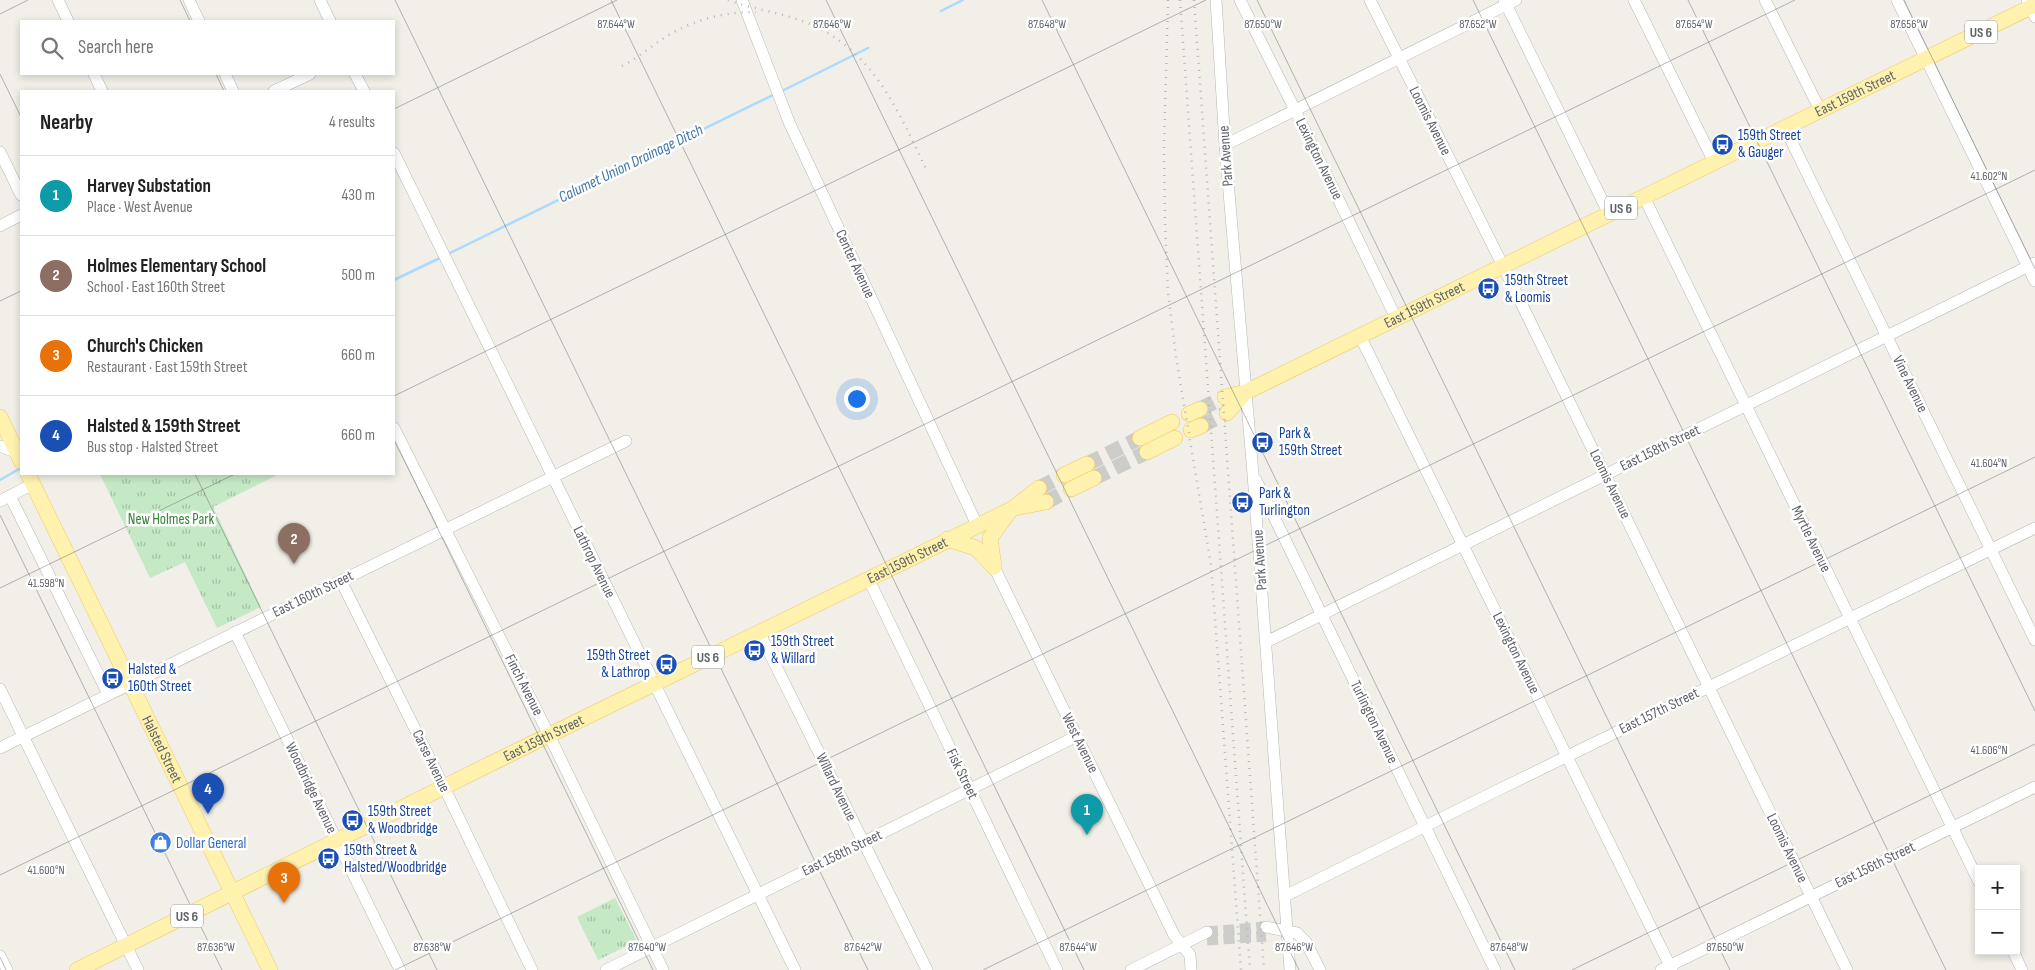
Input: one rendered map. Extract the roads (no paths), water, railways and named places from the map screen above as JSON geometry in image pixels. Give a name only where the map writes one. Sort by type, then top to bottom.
[{"type":"main road","name":"US 6","points":[[1926,58],[2032,7]]},
{"type":"main road","name":"East 159th Street","points":[[1225,396],[1246,392],[1926,58]]},
{"type":"main road","name":"East 159th Street","points":[[1227,413],[1246,392]]},
{"type":"main road","points":[[0,417],[19,457]]},
{"type":"main road","points":[[1172,422],[1143,445],[1175,438]]},
{"type":"main road","points":[[1064,475],[1090,471],[1071,489]]},
{"type":"main road","name":"Halsted Street","points":[[30,479],[270,970]]},
{"type":"main road","name":"East 159th Street","points":[[77,970],[549,735],[1012,508],[1039,488]]},
{"type":"main road","name":"East 159th Street","points":[[1012,508],[1046,502]]},
{"type":"main road","points":[[994,566],[990,538],[1012,508]]},
{"type":"main road","points":[[947,539],[976,548],[994,566]]},
{"type":"street","points":[[58,0],[68,20]]},
{"type":"street","points":[[189,0],[199,20]]},
{"type":"street","points":[[320,0],[330,20]]},
{"type":"street","name":"Center Avenue","points":[[742,0],[782,106],[977,525]]},
{"type":"street","name":"Park Avenue","points":[[1216,0],[1225,145],[1253,474],[1290,970]]},
{"type":"street","name":"Lexington Avenue","points":[[1240,0],[1396,318]]},
{"type":"street","name":"Loomis Avenue","points":[[1370,0],[1503,266],[1847,970]]},
{"type":"street","points":[[1634,0],[1714,162]]},
{"type":"street","points":[[1765,0],[1820,110]]},
{"type":"street","points":[[1898,0],[2032,265],[2035,281]]},
{"type":"street","points":[[1225,145],[1509,2],[1609,214]]},
{"type":"street","points":[[94,75],[102,90]]},
{"type":"street","points":[[225,75],[233,90]]},
{"type":"street","points":[[276,90],[308,75]]},
{"type":"street","points":[[356,75],[363,90]]},
{"type":"street","name":"Vine Avenue","points":[[1784,128],[2035,640]]},
{"type":"street","points":[[0,152],[20,193]]},
{"type":"street","name":"Lathrop Avenue","points":[[395,155],[795,970]]},
{"type":"street","name":"Myrtle Avenue","points":[[1644,197],[1975,874]]},
{"type":"street","points":[[0,226],[20,216]]},
{"type":"street","name":"East 158th Street","points":[[1266,642],[2032,265]]},
{"type":"street","name":"Lexington Avenue","points":[[1360,336],[1567,756],[1668,969]]},
{"type":"street","name":"Finch Avenue","points":[[395,430],[549,735],[663,970]]},
{"type":"street","name":"East 160th Street","points":[[0,748],[626,441]]},
{"type":"street","points":[[0,446],[19,457]]},
{"type":"street","name":"Turlington Avenue","points":[[1253,474],[1496,970]]},
{"type":"street","points":[[30,479],[5,498],[108,694]]},
{"type":"street","name":"East 157th Street","points":[[1285,896],[2035,528]]},
{"type":"street","name":"West Avenue","points":[[994,566],[1174,935],[1190,954],[1191,970]]},
{"type":"street","name":"Fisk Street","points":[[868,578],[1057,970]]},
{"type":"street","name":"Carse Avenue","points":[[341,581],[444,787],[532,970]]},
{"type":"street","name":"Woodbridge Avenue","points":[[235,632],[400,970]]},
{"type":"street","name":"Willard Avenue","points":[[759,632],[926,970]]},
{"type":"street","points":[[0,689],[138,970]]},
{"type":"street","name":"East 158th Street","points":[[606,970],[1077,736]]},
{"type":"street","name":"East 156th Street","points":[[1668,969],[2035,787]]},
{"type":"street","points":[[1266,931],[1297,933],[1306,942],[1320,970]]},
{"type":"street","points":[[1131,970],[1183,944],[1207,936]]},
{"type":"street","points":[[2015,955],[2022,970]]},
{"type":"street","points":[[0,956],[7,970]]},
{"type":"waterway","name":"Calumet Union Drainage Ditch","points":[[941,11],[963,0]]},
{"type":"waterway","name":"Calumet Union Drainage Ditch","points":[[780,92],[868,48]]},
{"type":"waterway","name":"Calumet Union Drainage Ditch","points":[[448,254],[775,94]]},
{"type":"waterway","name":"Calumet Union Drainage Ditch","points":[[395,280],[440,258]]},
{"type":"waterway","name":"Calumet Union Drainage Ditch","points":[[0,480],[20,469]]},
{"type":"tunnel","points":[[1200,409],[1225,397]]},
{"type":"tunnel","points":[[1201,426],[1227,413]]},
{"type":"tunnel","points":[[1087,464],[1140,438]]},
{"type":"tunnel","points":[[1094,478],[1147,452]]},
{"type":"tunnel","points":[[1039,488],[1064,475]]},
{"type":"tunnel","points":[[1046,502],[1071,489]]},
{"type":"tunnel","points":[[1207,932],[1266,927]]},
{"type":"tunnel","points":[[1207,940],[1266,936]]},
{"type":"railway","points":[[728,0],[802,21],[826,32],[846,46],[864,63],[879,82],[904,124],[926,169]]},
{"type":"railway","points":[[1168,0],[1164,147],[1168,292],[1176,357],[1211,565],[1241,970]]},
{"type":"railway","points":[[1180,0],[1250,970]]},
{"type":"railway","points":[[1194,0],[1264,970]]},
{"type":"railway","points":[[622,66],[686,26],[720,15],[756,12]]},
{"type":"place","name":"159th Street & Gauger","points":[[1722,144]]},
{"type":"place","name":"159th Street & Loomis","points":[[1489,289]]},
{"type":"place","name":"Park & 159th Street","points":[[1263,442]]},
{"type":"place","name":"Park & Turlington","points":[[1243,502]]},
{"type":"place","name":"Holmes Elementary School","points":[[294,564]]},
{"type":"place","name":"159th Street & Willard","points":[[755,650]]},
{"type":"place","name":"159th Street & Lathrop","points":[[666,664]]},
{"type":"place","name":"Halsted & 160th Street","points":[[112,678]]},
{"type":"place","name":"Halsted & 159th Street","points":[[208,814]]},
{"type":"place","name":"159th Street & Woodbridge","points":[[352,820]]},
{"type":"place","name":"Harvey Substation","points":[[1087,835]]},
{"type":"place","name":"Dollar General","points":[[160,843]]},
{"type":"place","name":"159th Street & Halsted/Woodbridge","points":[[328,859]]},
{"type":"place","name":"Church's Chicken","points":[[284,903]]},
{"type":"park label","name":"New Holmes Park","points":[[171,519]]}]
